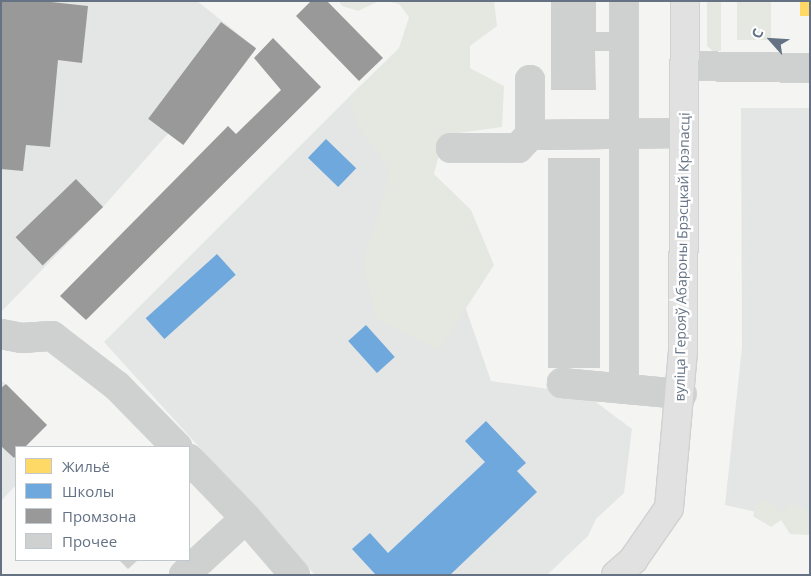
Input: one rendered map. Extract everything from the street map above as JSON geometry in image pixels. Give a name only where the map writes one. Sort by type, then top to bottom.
[{"type":"main road","name":"вуліца Герояў Абароны Брэсцкай Крэпасці","points":[[630,570],[669,508],[681,394],[684,1]]},
{"type":"lane","points":[[624,1],[624,388]]},
{"type":"lane","points":[[685,66],[810,68]]},
{"type":"lane","points":[[451,148],[518,148],[530,135],[530,80]]},
{"type":"lane","points":[[530,135],[684,133]]},
{"type":"lane","points":[[1,334],[22,338],[52,336],[117,386],[176,446]]},
{"type":"lane","points":[[562,383],[681,394]]},
{"type":"lane","points":[[190,461],[246,518],[295,575]]},
{"type":"lane","points":[[184,575],[246,518]]},
{"type":"shaded area","points":[[1,1],[197,1],[256,48],[165,137],[103,207],[1,312]]},
{"type":"shaded area","points":[[339,1],[379,1],[358,11],[342,6]]},
{"type":"shaded area","points":[[386,1],[494,1],[497,26],[470,46],[470,68],[504,86],[502,127],[444,135],[434,174],[471,210],[494,265],[439,350],[376,319],[363,263],[383,199],[389,169],[356,123],[349,97],[399,48],[409,17],[399,4]]},
{"type":"shaded area","points":[[707,1],[721,1],[721,51],[713,51],[707,46]]},
{"type":"shaded area","points":[[737,1],[771,1],[771,40],[737,40]]},
{"type":"shaded area","points":[[361,85],[430,205],[491,381],[585,394],[632,429],[624,493],[596,519],[588,536],[547,575],[315,575],[104,342]]},
{"type":"shaded area","points":[[741,108],[810,108],[810,524],[725,505],[742,347]]},
{"type":"shaded area","points":[[1,380],[47,425],[26,446],[15,446],[15,486],[1,501]]},
{"type":"shaded area","points":[[769,500],[783,513],[789,504],[801,506],[810,514],[810,535],[790,534],[781,520],[771,527],[753,516],[756,504]]},
{"type":"building: Жильё","points":[[800,1],[810,1],[810,16],[800,16]]},
{"type":"building: Школы","points":[[326,139],[356,168],[338,187],[308,158]]},
{"type":"building: Школы","points":[[217,254],[236,275],[164,339],[146,318]]},
{"type":"building: Школы","points":[[366,325],[395,357],[377,373],[348,341]]},
{"type":"building: Школы","points":[[486,421],[526,463],[517,471],[537,492],[450,575],[376,575],[352,549],[370,533],[388,553],[485,462],[465,441]]},
{"type":"building: Промзона","points":[[1,1],[42,1],[88,6],[82,63],[58,60],[50,147],[26,145],[23,171],[1,169]]},
{"type":"building: Промзона","points":[[311,1],[327,1],[383,58],[359,81],[296,16]]},
{"type":"building: Промзона","points":[[221,22],[256,48],[183,145],[148,119]]},
{"type":"building: Промзона","points":[[273,38],[321,87],[86,320],[60,296],[228,126],[236,134],[281,90],[254,58]]},
{"type":"building: Промзона","points":[[76,179],[103,207],[43,265],[16,237]]},
{"type":"building: Промзона","points":[[6,384],[47,425],[26,446],[15,446],[14,458],[1,446],[1,388]]},
{"type":"building: Прочее","points":[[551,1],[596,1],[596,32],[610,32],[609,51],[595,51],[596,90],[551,90]]},
{"type":"building: Прочее","points":[[548,158],[600,158],[600,368],[548,368]]},
{"type":"building: Прочее","points":[[120,561],[137,561],[128,569]]}]
